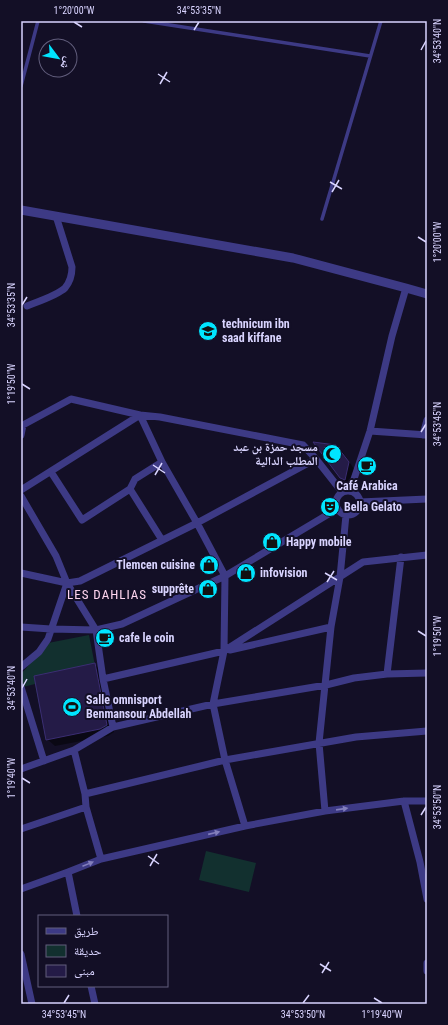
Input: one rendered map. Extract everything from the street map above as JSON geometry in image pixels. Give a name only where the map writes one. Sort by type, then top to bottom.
[{"type":"street","points":[[21,210],[293,258],[427,294]]},
{"type":"street","points":[[27,306],[60,292],[70,281],[72,275],[72,267],[56,216]]},
{"type":"street","points":[[350,491],[370,431],[392,336],[406,288]]},
{"type":"street","points":[[21,435],[23,425],[71,399],[140,415],[160,417],[303,445],[342,492]]},
{"type":"street","points":[[140,415],[162,462],[225,576],[224,651],[213,704],[225,760],[245,826]]},
{"type":"street","points":[[21,490],[140,415]]},
{"type":"street","points":[[370,431],[425,435],[427,420]]},
{"type":"street","points":[[21,573],[67,583],[80,581],[197,523],[316,459]]},
{"type":"street","points":[[51,472],[82,520],[130,489],[135,480],[162,462]]},
{"type":"street","points":[[130,489],[162,540]]},
{"type":"street","points":[[350,491],[357,495],[360,502],[356,512],[346,515],[338,509],[336,502],[342,492],[350,491]]},
{"type":"street","points":[[21,496],[56,556],[67,583],[96,630],[103,679],[113,727]]},
{"type":"street","points":[[360,502],[427,499]]},
{"type":"street","points":[[21,627],[96,630],[122,624],[225,576],[338,509]]},
{"type":"street","points":[[325,811],[319,743],[331,627],[340,577],[346,515]]},
{"type":"street","points":[[224,651],[363,562],[427,555]]},
{"type":"street","points":[[387,674],[402,557]]},
{"type":"street","points":[[21,667],[39,652],[48,639],[67,583]]},
{"type":"street","points":[[103,679],[331,627]]},
{"type":"street","points":[[21,769],[74,750],[113,727],[213,704],[326,685],[354,678],[387,674],[427,673]]},
{"type":"street","points":[[21,687],[44,761]]},
{"type":"street","points":[[85,794],[225,760],[356,737],[427,731]]},
{"type":"street","points":[[74,750],[85,794],[86,807],[101,858]]},
{"type":"street","points":[[404,801],[423,862],[427,899]]},
{"type":"street","points":[[21,889],[101,858],[245,826],[325,811],[404,801],[427,801]]},
{"type":"street","points":[[21,829],[86,807]]},
{"type":"street","points":[[68,872],[77,915]]},
{"type":"street","points":[[21,954],[32,1004]]},
{"type":"street","points":[[427,963],[427,971]]},
{"type":"street","points":[[91,987],[93,1004]]},
{"type":"lane","points":[[21,86],[38,21]]},
{"type":"lane","points":[[144,21],[370,56]]},
{"type":"lane","points":[[322,220],[381,21]]},
{"type":"green space","name":"Salle omnisport Benmansour Abdellah","points":[[89,635],[107,727],[46,740],[35,684],[23,687],[21,674],[48,643]]},
{"type":"green space","points":[[206,851],[256,863],[249,892],[199,880]]},
{"type":"building","name":"مسجد حمزة بن عبد المطلب الدالية","points":[[313,442],[336,445],[349,462],[345,480],[340,478]]},
{"type":"building","name":"Salle omnisport Benmansour Abdellah","points":[[95,663],[107,725],[100,729],[46,740],[34,676]]},
{"type":"place","name":"technicum ibn saad kiffane","points":[[208,331]]},
{"type":"place","name":"مسجد حمزة بن عبد المطلب الدالية","points":[[332,454]]},
{"type":"place","name":"Café Arabica","points":[[367,466]]},
{"type":"place","name":"Bella Gelato","points":[[330,507]]},
{"type":"place","name":"Happy mobile","points":[[272,542]]},
{"type":"place","name":"Tlemcen cuisine","points":[[209,565]]},
{"type":"place","name":"infovision","points":[[246,573]]},
{"type":"place","name":"supprête","points":[[208,589]]},
{"type":"place","name":"cafe le coin","points":[[105,638]]},
{"type":"place","name":"Salle omnisport Benmansour Abdellah","points":[[72,707]]},
{"type":"district","name":"LES DAHLIAS","points":[[107,594]]}]
